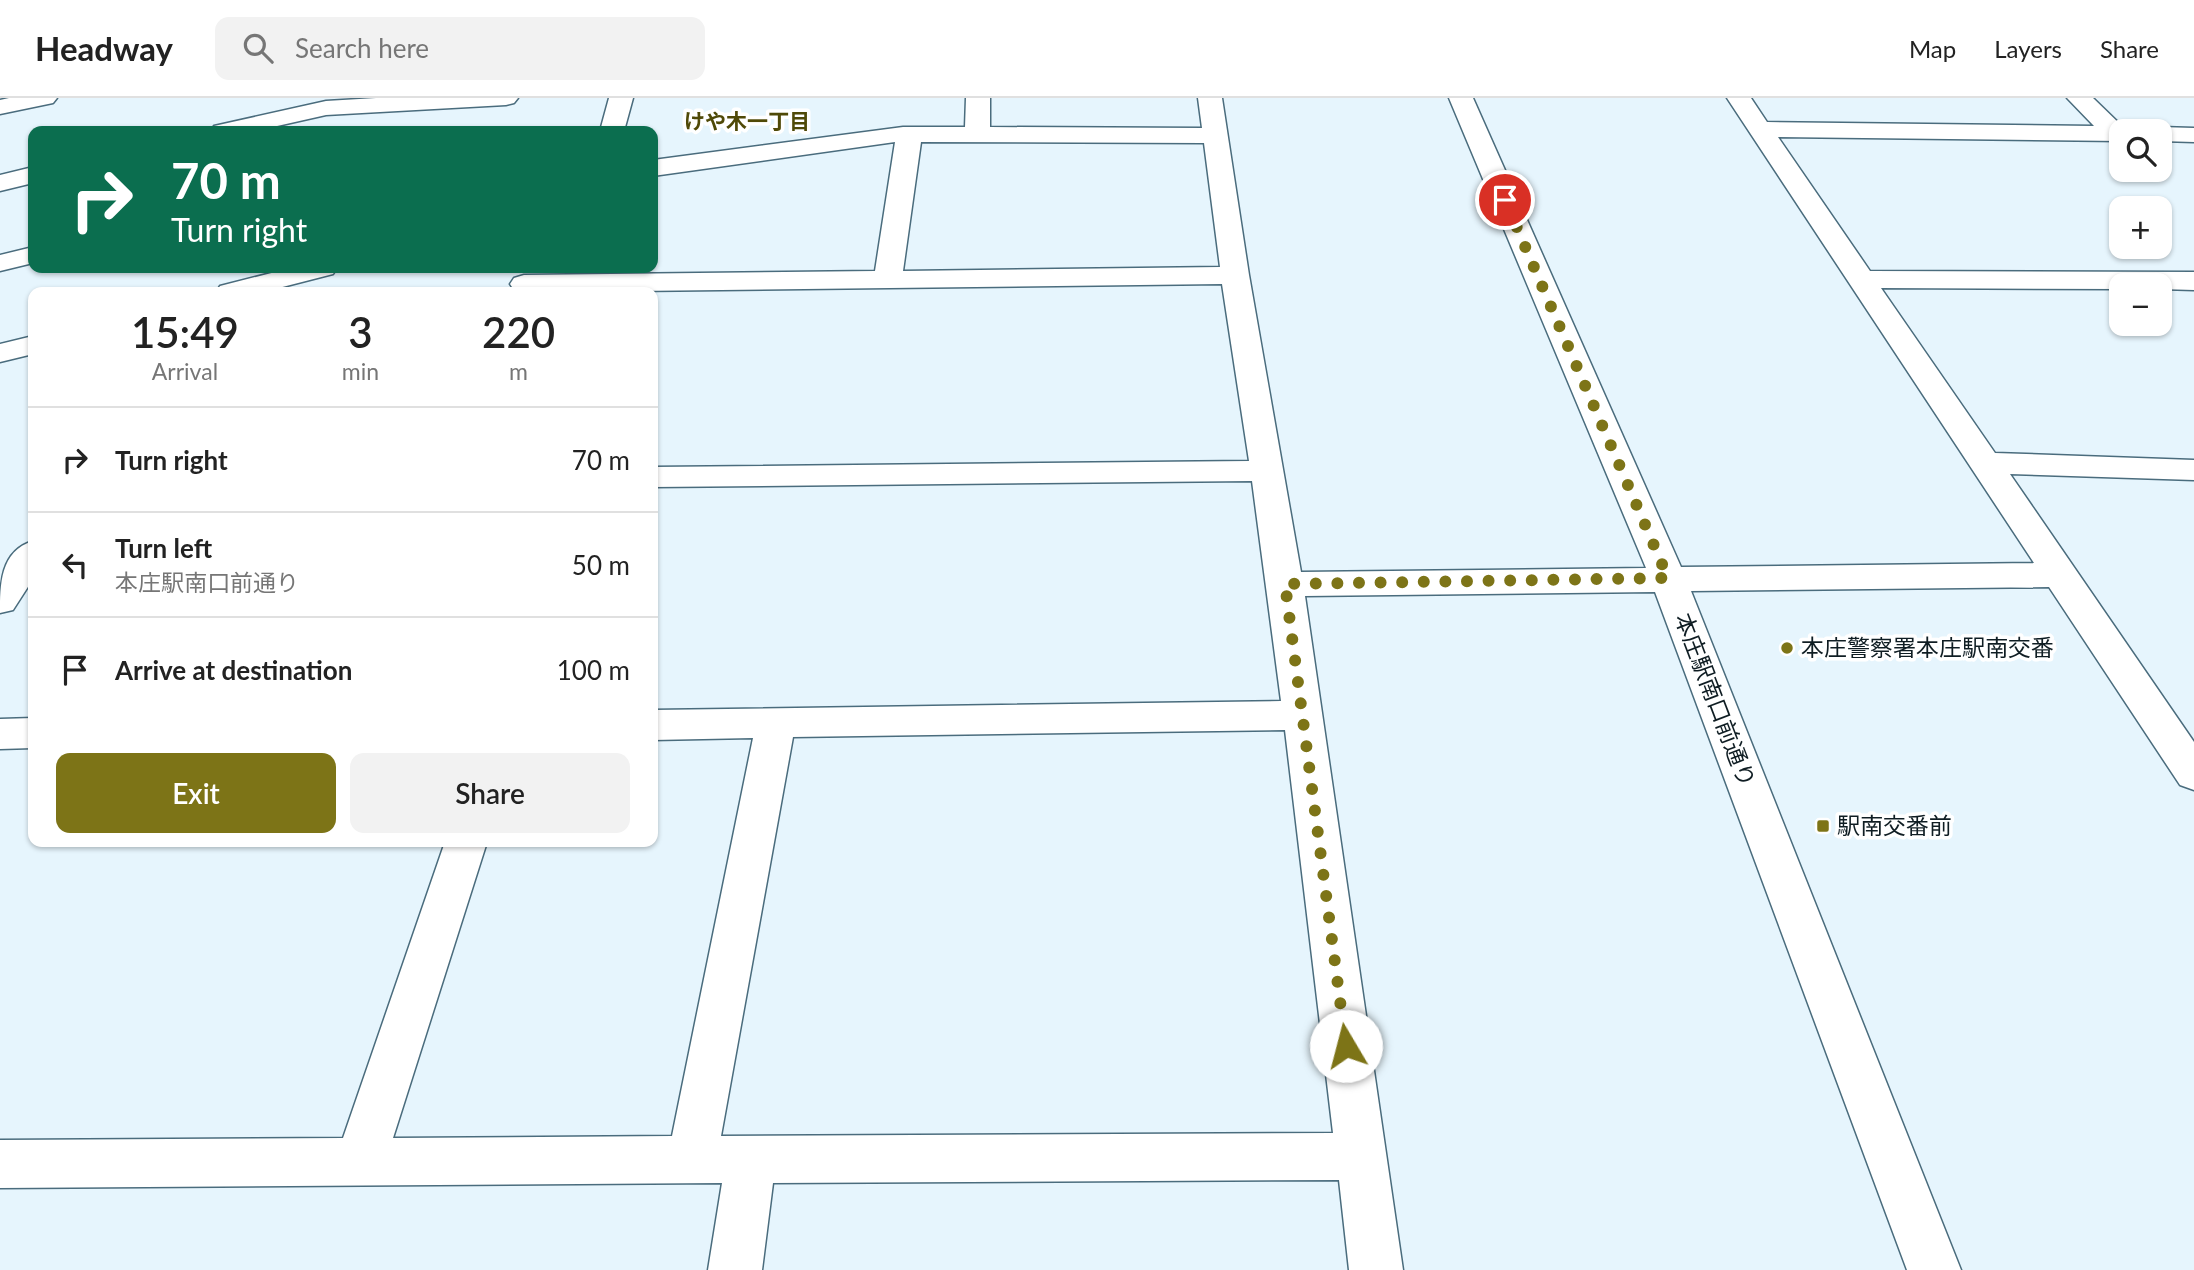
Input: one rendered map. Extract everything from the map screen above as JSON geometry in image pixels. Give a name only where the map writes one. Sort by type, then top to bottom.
[{"type":"street","points":[[0,107],[45,98]]},
{"type":"street","points":[[241,126],[322,103],[506,98]]},
{"type":"street","points":[[613,126],[621,98]]},
{"type":"street","points":[[977,135],[978,98]]},
{"type":"street","points":[[1210,98],[1265,471],[1285,584],[1376,1270]]},
{"type":"street","name":"本庄駅南口前通り","points":[[1461,98],[1668,578],[1934,1270]]},
{"type":"street","points":[[1739,98],[2059,575],[2178,727],[2194,774]]},
{"type":"street","points":[[2079,98],[2109,125]]},
{"type":"street","points":[[322,103],[338,126]]},
{"type":"street","points":[[1759,129],[2109,134]]},
{"type":"street","points":[[2172,134],[2194,135]]},
{"type":"street","points":[[888,279],[909,135]]},
{"type":"street","points":[[658,166],[909,135],[1216,136]]},
{"type":"street","points":[[0,183],[28,176]]},
{"type":"street","points":[[0,263],[28,256]]},
{"type":"street","points":[[249,287],[304,273]]},
{"type":"street","points":[[526,282],[1235,275]]},
{"type":"street","points":[[1860,279],[2184,281],[2194,301]]},
{"type":"street","points":[[0,353],[28,346]]},
{"type":"street","points":[[1984,463],[2194,470]]},
{"type":"street","points":[[658,477],[1265,471]]},
{"type":"street","points":[[0,601],[28,561]]},
{"type":"street","points":[[1285,584],[2059,575]]},
{"type":"street","points":[[658,725],[1301,715]]},
{"type":"street","points":[[692,1160],[776,723]]},
{"type":"street","points":[[0,734],[28,733]]},
{"type":"street","points":[[360,1161],[464,847]]},
{"type":"street","points":[[0,1164],[1361,1156]]},
{"type":"street","points":[[735,1270],[751,1160]]},
{"type":"place","name":"本庄警察署本庄駅南交番","points":[[1787,648]]},
{"type":"place","name":"駅南交番前","points":[[1823,826]]},
{"type":"district","name":"けや木一丁目","points":[[747,122]]},
{"type":"route","points":[[1346,1046],[1285,584],[1668,578],[1505,200]]}]
